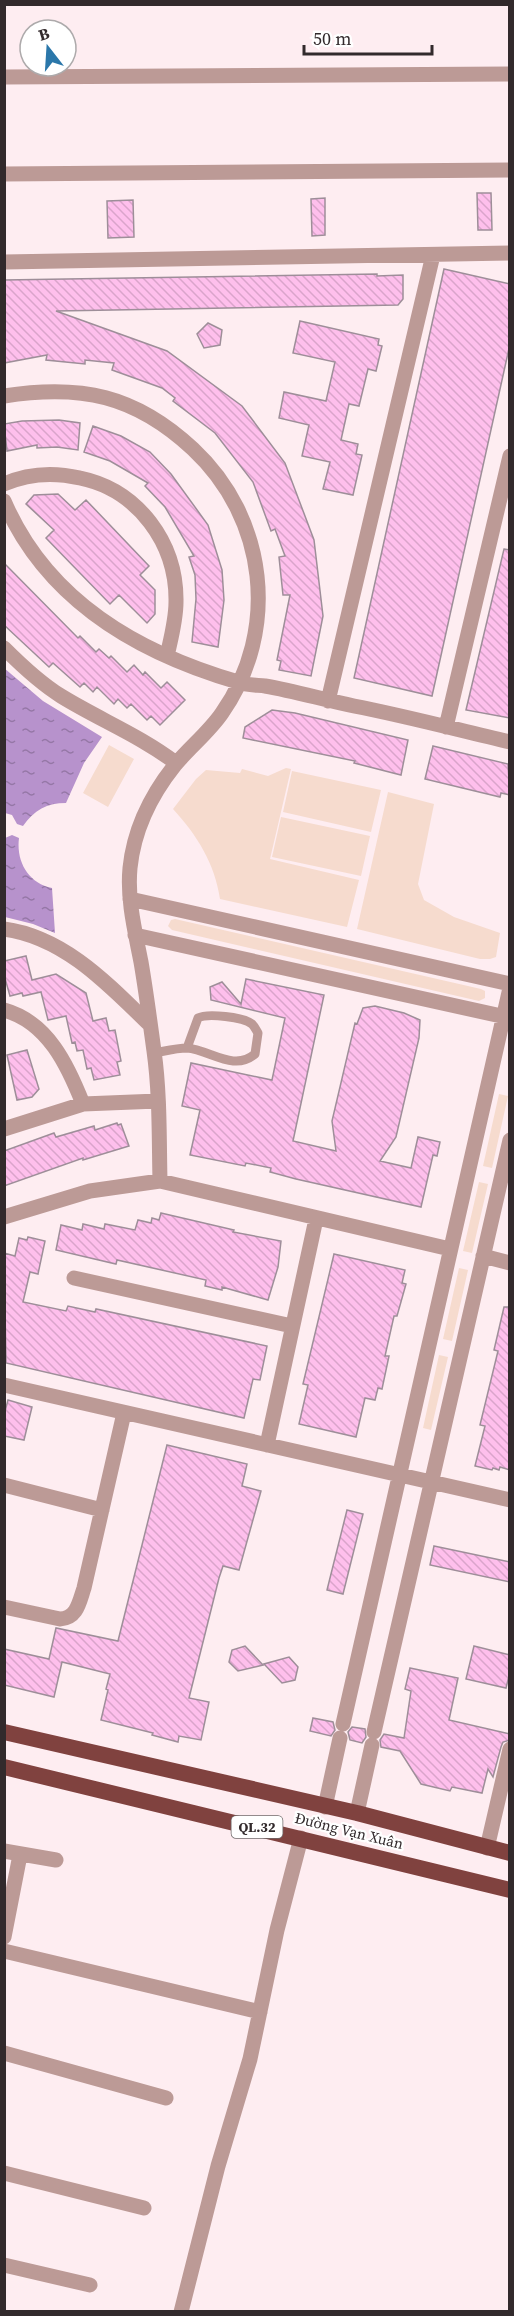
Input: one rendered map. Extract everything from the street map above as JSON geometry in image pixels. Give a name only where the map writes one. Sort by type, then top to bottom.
[{"type":"highway","name":"Đường Vạn Xuân","points":[[4,1732],[357,1813],[510,1853]]},
{"type":"highway","name":"Đường Vạn Xuân","points":[[4,1767],[510,1890]]},
{"type":"street","points":[[4,77],[510,74]]},
{"type":"street","points":[[4,174],[510,170]]},
{"type":"street","points":[[4,262],[510,253]]},
{"type":"street","points":[[328,701],[433,255]]},
{"type":"street","points":[[4,396],[58,391],[84,393],[116,399],[166,426],[206,461],[220,480],[244,521],[258,577],[259,601],[255,641],[248,665],[222,714],[176,763],[147,805],[137,830],[130,867],[130,899],[154,1053],[160,1181]]},
{"type":"street","points":[[446,727],[510,456]]},
{"type":"street","points":[[4,484],[36,475],[60,473],[106,485],[128,498],[142,512],[157,532],[166,551],[173,575],[176,599],[175,621],[167,656]]},
{"type":"street","points":[[4,501],[18,529],[38,558],[78,603],[118,632],[167,656],[240,683],[265,686],[510,742]]},
{"type":"street","points":[[4,648],[39,681],[59,695],[140,737],[176,763]]},
{"type":"street","points":[[130,899],[510,986],[506,1017],[450,1249],[401,1476],[325,1807]]},
{"type":"street","points":[[4,929],[43,940],[64,951],[107,983],[149,1024]]},
{"type":"street","points":[[135,935],[506,1017]]},
{"type":"street","points":[[4,1010],[31,1024],[44,1034],[58,1053],[83,1104]]},
{"type":"street","points":[[4,1129],[83,1104],[158,1101]]},
{"type":"street","points":[[357,1813],[430,1483],[510,1140]]},
{"type":"street","points":[[4,1217],[90,1191],[160,1181],[450,1249]]},
{"type":"street","points":[[267,1445],[316,1219]]},
{"type":"street","points":[[483,1256],[510,1263]]},
{"type":"street","points":[[74,1278],[292,1326]]},
{"type":"street","points":[[4,1385],[510,1500]]},
{"type":"street","points":[[4,1606],[60,1619],[69,1619],[74,1615],[84,1588],[124,1413]]},
{"type":"street","points":[[4,1485],[102,1510]]},
{"type":"street","points":[[487,1848],[510,1749]]},
{"type":"street","points":[[181,2312],[218,2166],[250,2059],[277,1930],[301,1838]]},
{"type":"street","points":[[4,1851],[56,1860]]},
{"type":"street","points":[[4,1937],[20,1855]]},
{"type":"street","points":[[4,1951],[260,2012]]},
{"type":"street","points":[[4,2053],[166,2098]]},
{"type":"street","points":[[4,2173],[144,2208]]},
{"type":"street","points":[[4,2265],[90,2285]]},
{"type":"lane","points":[[154,1053],[187,1048],[234,1062],[248,1060],[255,1054],[258,1033],[252,1024],[243,1020],[205,1014],[198,1018],[187,1048]]},
{"type":"shaded area","points":[[109,745],[134,759],[108,807],[83,793]]},
{"type":"shaded area","points":[[286,768],[291,769],[270,859],[359,880],[347,927],[220,899],[214,874],[204,851],[190,829],[173,809],[196,779],[206,770],[240,773],[242,769],[268,776]]},
{"type":"shaded area","points":[[292,771],[381,790],[371,832],[283,812]]},
{"type":"shaded area","points":[[388,792],[434,804],[418,884],[424,900],[454,917],[500,933],[496,957],[480,959],[357,929]]},
{"type":"shaded area","points":[[281,817],[370,836],[361,876],[272,857]]},
{"type":"shaded area","points":[[175,919],[481,989],[485,991],[485,998],[479,1001],[172,930],[168,926],[171,920]]},
{"type":"shaded area","points":[[499,1094],[508,1096],[492,1168],[483,1166]]},
{"type":"shaded area","points":[[479,1182],[488,1184],[472,1253],[463,1251]]},
{"type":"shaded area","points":[[459,1268],[468,1270],[452,1341],[443,1339]]},
{"type":"shaded area","points":[[439,1355],[448,1357],[431,1430],[423,1428]]},
{"type":"water","points":[[4,668],[43,701],[102,737],[84,763],[66,803],[42,808],[23,826],[17,824],[12,815],[5,813]]},
{"type":"water","points":[[12,835],[19,838],[20,855],[25,870],[36,881],[52,888],[55,933],[33,924],[5,917],[5,838]]},
{"type":"building","points":[[477,193],[491,193],[492,230],[478,230]]},
{"type":"building","points":[[325,198],[325,235],[312,236],[311,199]]},
{"type":"building","points":[[133,200],[134,237],[108,238],[107,201]]},
{"type":"building","points":[[444,269],[510,284],[510,344],[432,696],[354,678]]},
{"type":"building","points":[[377,274],[377,276],[403,275],[403,299],[398,305],[56,311],[167,351],[242,406],[285,463],[314,540],[323,616],[311,676],[279,670],[281,661],[277,660],[290,595],[283,595],[279,557],[285,556],[275,529],[271,531],[253,482],[215,433],[173,401],[175,398],[162,388],[112,370],[114,363],[85,360],[85,364],[46,360],[47,355],[4,363],[4,280]]},
{"type":"building","points":[[300,321],[379,339],[378,345],[382,346],[376,371],[368,369],[359,406],[349,404],[341,440],[358,444],[356,454],[362,455],[353,495],[323,489],[330,462],[302,456],[309,425],[279,418],[284,392],[326,401],[335,362],[293,353]]},
{"type":"building","points":[[208,323],[222,330],[220,345],[204,348],[197,334]]},
{"type":"building","points":[[59,420],[80,423],[78,450],[57,447],[37,448],[37,445],[7,451],[4,424]]},
{"type":"building","points":[[93,426],[121,436],[150,452],[171,474],[208,525],[222,570],[224,600],[218,647],[192,642],[196,599],[195,575],[189,557],[194,556],[165,507],[145,486],[148,483],[110,461],[84,452]]},
{"type":"building","points":[[58,494],[75,510],[86,500],[149,566],[140,575],[155,590],[155,614],[147,623],[119,595],[110,604],[46,538],[54,530],[26,504],[34,495]]},
{"type":"building","points":[[504,549],[510,550],[510,718],[466,710]]},
{"type":"building","points":[[4,563],[78,638],[80,636],[96,652],[99,649],[109,658],[111,656],[127,672],[134,665],[143,675],[145,672],[161,688],[167,682],[185,700],[160,725],[151,716],[147,720],[131,704],[127,708],[118,699],[114,704],[97,687],[93,692],[84,683],[80,687],[53,663],[49,667],[4,625]]},
{"type":"building","points":[[272,710],[295,713],[408,740],[401,775],[354,763],[355,761],[243,738],[245,727]]},
{"type":"building","points":[[433,746],[508,764],[510,795],[501,793],[500,797],[425,779]]},
{"type":"building","points":[[26,956],[32,980],[56,974],[86,993],[93,1021],[106,1018],[109,1031],[115,1030],[121,1061],[117,1062],[120,1075],[94,1080],[91,1068],[87,1069],[83,1050],[77,1051],[75,1042],[72,1043],[66,1016],[48,1020],[41,992],[10,996],[4,975],[4,961]]},
{"type":"building","points":[[246,979],[324,995],[293,1141],[336,1151],[332,1121],[355,1023],[357,1024],[363,1008],[375,1006],[404,1013],[420,1020],[419,1038],[396,1137],[380,1161],[411,1168],[418,1137],[440,1142],[437,1156],[433,1155],[421,1207],[296,1179],[270,1172],[271,1168],[246,1163],[245,1166],[190,1155],[200,1110],[182,1106],[191,1063],[272,1080],[285,1018],[211,1000],[210,987],[222,982],[241,1004]]},
{"type":"building","points":[[27,1050],[39,1089],[32,1097],[17,1100],[7,1055]]},
{"type":"building","points":[[117,1123],[121,1124],[129,1146],[83,1160],[83,1158],[4,1186],[4,1151],[54,1133],[56,1137],[94,1126],[95,1130]]},
{"type":"building","points":[[161,1213],[234,1230],[233,1232],[281,1241],[278,1267],[268,1300],[222,1287],[222,1290],[205,1286],[206,1280],[117,1260],[116,1264],[56,1250],[61,1225],[82,1230],[83,1224],[104,1229],[105,1224],[135,1230],[138,1220],[151,1223],[152,1218],[159,1220]]},
{"type":"building","points":[[28,1237],[45,1241],[38,1274],[30,1272],[23,1302],[66,1311],[68,1306],[95,1312],[96,1309],[267,1346],[260,1380],[253,1379],[244,1418],[6,1363],[4,1253],[15,1256],[19,1238],[27,1240]]},
{"type":"building","points":[[334,1254],[405,1270],[402,1283],[406,1284],[397,1316],[394,1316],[385,1356],[389,1356],[382,1389],[378,1388],[375,1400],[365,1398],[356,1437],[299,1424],[308,1385],[303,1384]]},
{"type":"building","points":[[504,1307],[510,1307],[510,1470],[500,1467],[499,1470],[493,1468],[492,1470],[475,1466],[485,1426],[480,1425],[498,1351],[494,1350]]},
{"type":"building","points":[[8,1400],[32,1407],[24,1440],[4,1436],[4,1415]]},
{"type":"building","points":[[167,1445],[247,1464],[242,1486],[261,1491],[239,1570],[223,1566],[189,1698],[209,1702],[201,1740],[179,1736],[178,1742],[101,1720],[110,1674],[62,1662],[54,1697],[4,1685],[4,1649],[49,1659],[56,1628],[118,1641]]},
{"type":"building","points":[[347,1510],[363,1514],[343,1594],[327,1590]]},
{"type":"building","points":[[434,1546],[510,1562],[510,1582],[430,1565]]},
{"type":"building","points":[[245,1646],[263,1665],[238,1671],[229,1662],[232,1650]]},
{"type":"building","points":[[474,1646],[510,1655],[510,1672],[506,1688],[466,1679]]},
{"type":"building","points":[[289,1657],[298,1667],[295,1680],[282,1683],[264,1664]]},
{"type":"building","points":[[410,1668],[458,1678],[449,1720],[510,1734],[510,1740],[503,1742],[501,1747],[493,1777],[488,1769],[482,1793],[452,1787],[450,1791],[421,1784],[400,1751],[381,1747],[380,1740],[384,1734],[404,1738],[411,1691],[405,1689]]},
{"type":"building","points":[[313,1718],[333,1722],[335,1730],[331,1736],[310,1731]]},
{"type":"building","points":[[352,1727],[365,1729],[366,1737],[362,1743],[350,1740],[348,1732]]}]
